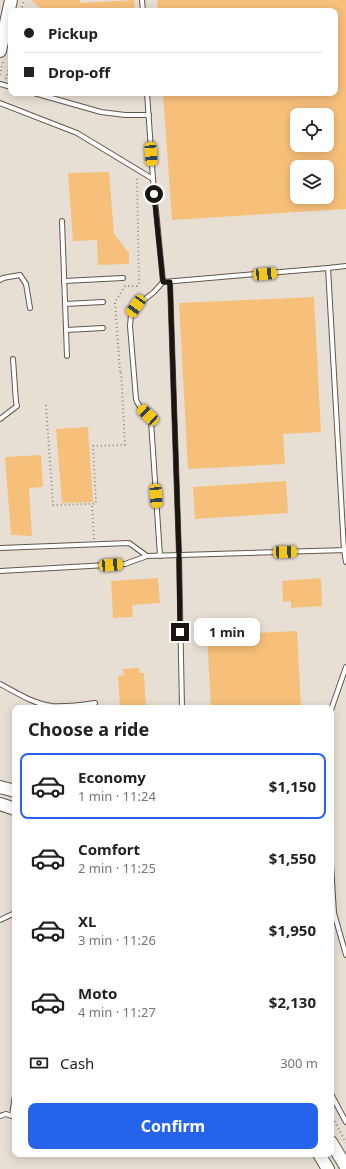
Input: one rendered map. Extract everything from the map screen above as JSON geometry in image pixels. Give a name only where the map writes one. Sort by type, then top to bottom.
[{"type":"main road","points":[[0,51],[8,14]]},
{"type":"main road","points":[[0,786],[12,790]]},
{"type":"main road","points":[[0,804],[12,808]]},
{"type":"main road","points":[[334,1147],[346,1167]]},
{"type":"main road","points":[[321,1157],[328,1169]]},
{"type":"lane","points":[[45,96],[101,112],[125,115],[148,115]]},
{"type":"lane","points":[[147,96],[153,179],[163,282]]},
{"type":"lane","points":[[0,104],[77,133],[153,179]]},
{"type":"lane","points":[[62,221],[67,356]]},
{"type":"lane","points":[[160,556],[151,421],[148,415],[138,405],[136,399],[130,314],[136,306],[163,282],[346,266]]},
{"type":"lane","points":[[328,268],[346,562]]},
{"type":"lane","points":[[0,280],[3,278],[20,275],[26,284],[30,308]]},
{"type":"lane","points":[[64,280],[124,278]]},
{"type":"lane","points":[[170,282],[179,555],[182,705]]},
{"type":"lane","points":[[65,304],[103,302]]},
{"type":"lane","points":[[66,330],[103,328]]},
{"type":"lane","points":[[0,419],[17,406],[13,359]]},
{"type":"lane","points":[[0,548],[129,543],[147,556]]},
{"type":"lane","points":[[0,571],[125,564],[147,556],[345,550]]},
{"type":"lane","points":[[333,705],[346,667]]},
{"type":"lane","points":[[0,684],[30,699],[47,705]]},
{"type":"lane","points":[[77,705],[95,703]]},
{"type":"lane","points":[[334,913],[346,955]]},
{"type":"lane","points":[[0,920],[12,914]]},
{"type":"lane","points":[[334,1100],[346,1122]]},
{"type":"lane","points":[[0,1116],[6,1114],[12,1116]]},
{"type":"path","points":[[2,84],[8,66]]},
{"type":"path","points":[[46,406],[53,506],[96,504],[93,446],[125,445],[115,302],[125,286],[137,286],[139,284],[136,170]]},
{"type":"path","points":[[92,504],[94,544]]},
{"type":"path","points":[[334,1120],[346,1143]]},
{"type":"building","points":[[31,0],[80,0],[80,3],[134,0],[135,8],[40,8]]},
{"type":"building","points":[[157,0],[346,0],[346,209],[172,220],[163,96],[338,96],[338,8],[158,8]]},
{"type":"building","points":[[109,172],[114,234],[129,253],[129,264],[98,265],[97,240],[73,241],[68,173]]},
{"type":"building","points":[[314,297],[321,432],[283,434],[285,464],[188,469],[179,303]]},
{"type":"building","points":[[88,427],[93,502],[62,503],[56,429]]},
{"type":"building","points":[[41,455],[43,487],[29,488],[32,536],[11,535],[5,457]]},
{"type":"building","points":[[286,481],[288,513],[195,519],[193,487]]},
{"type":"building","points":[[158,578],[160,603],[132,605],[133,617],[113,618],[111,581]]},
{"type":"building","points":[[321,578],[322,606],[291,608],[291,601],[283,602],[282,581]]},
{"type":"building","points":[[297,631],[301,705],[211,705],[207,635]]},
{"type":"building","points":[[139,668],[140,673],[144,673],[146,705],[120,705],[118,676],[124,675],[123,669]]},
{"type":"route","points":[[154,194],[163,282],[170,282],[180,632]]}]
